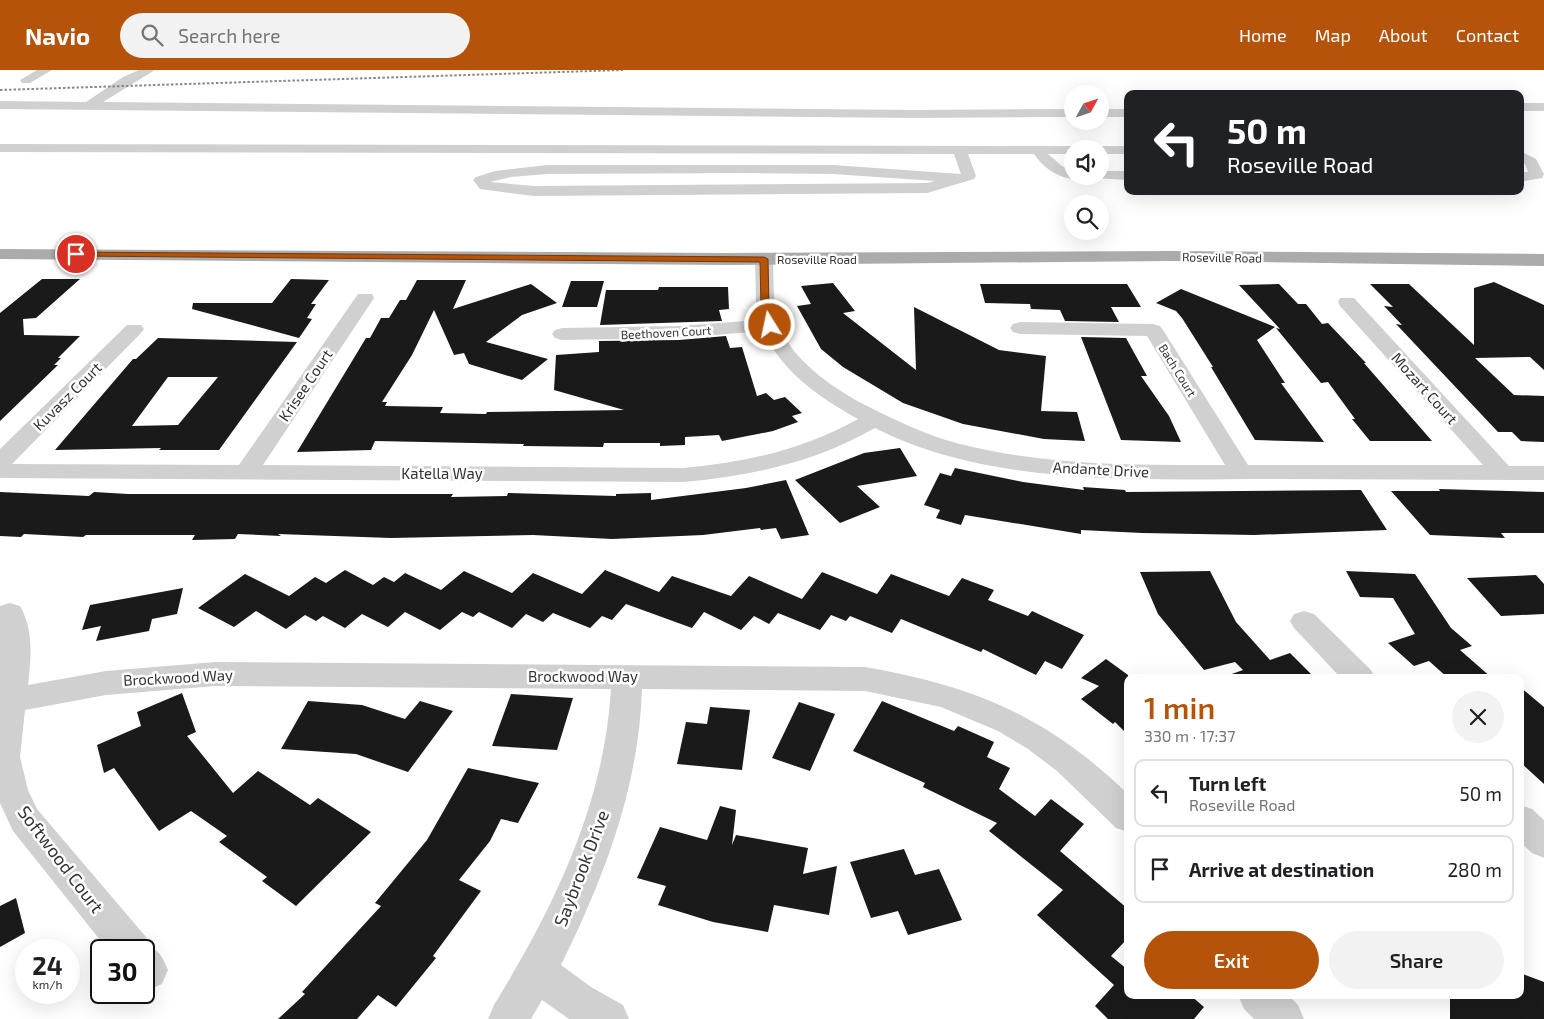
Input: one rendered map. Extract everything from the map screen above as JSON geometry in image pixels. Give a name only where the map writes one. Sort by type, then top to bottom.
[{"type":"main road","name":"Roseville Road","points":[[0,254],[764,259],[1170,256],[1544,260]]},
{"type":"street","points":[[26,80],[46,70]]},
{"type":"street","points":[[90,105],[127,80],[149,70]]},
{"type":"street","points":[[0,105],[907,114],[1064,113]]},
{"type":"street","points":[[1524,107],[1544,107]]},
{"type":"street","points":[[1109,113],[1124,113]]},
{"type":"street","points":[[0,148],[1064,150]]},
{"type":"street","points":[[959,150],[969,176],[961,180],[926,188],[534,191],[485,186],[481,180],[492,175],[544,171],[733,169],[903,172],[961,180]]},
{"type":"street","points":[[1038,150],[1046,162],[1064,172]]},
{"type":"street","points":[[1109,150],[1124,150]]},
{"type":"street","points":[[1524,150],[1536,150]]},
{"type":"street","points":[[1524,158],[1531,162],[1537,175],[1524,176]]},
{"type":"street","points":[[1109,175],[1124,176]]},
{"type":"street","name":"Andante Drive","points":[[764,259],[765,306],[770,325],[782,348],[802,371],[830,394],[874,419],[938,444],[1010,461],[1048,467],[1105,471],[1544,473]]},
{"type":"street","name":"Krisee Court","points":[[246,473],[365,298]]},
{"type":"street","name":"Mozart Court","points":[[1347,302],[1503,473]]},
{"type":"street","name":"Beethoven Court","points":[[562,334],[679,332],[770,325]]},
{"type":"street","name":"Bach Court","points":[[1020,328],[1153,330],[1241,472]]},
{"type":"street","name":"Kuvasz Court","points":[[0,462],[134,329]]},
{"type":"street","name":"Katella Way","points":[[0,471],[683,475],[723,471],[780,461],[815,450],[845,437],[874,419]]},
{"type":"street","name":"Softwood Court","points":[[10,613],[16,639],[5,703],[4,757],[14,797],[26,820],[123,939]]},
{"type":"street","points":[[1304,621],[1356,674]]},
{"type":"street","name":"Brockwood Way","points":[[5,703],[99,683],[196,674],[864,679],[935,691],[981,708],[1026,730],[1089,777],[1124,813]]},
{"type":"street","name":"Saybrook Drive","points":[[508,1019],[537,972],[579,885],[598,836],[621,743],[627,677]]},
{"type":"street","points":[[1524,824],[1544,842]]},
{"type":"street","points":[[537,972],[577,1001],[609,1019]]},
{"type":"street","points":[[1262,999],[1284,1019]]},
{"type":"building","points":[[42,279],[80,279],[36,318],[23,319],[24,335],[80,336],[58,358],[61,358],[54,365],[58,365],[0,421],[0,313]]},
{"type":"building","points":[[291,279],[329,280],[311,304],[316,304],[307,318],[312,319],[299,338],[192,309],[193,303],[272,303]]},
{"type":"building","points":[[417,280],[466,280],[453,309],[531,284],[557,303],[522,315],[486,342],[548,359],[522,380],[469,364],[464,353],[454,355],[434,310],[412,355],[382,402],[387,402],[385,406],[443,407],[440,413],[486,414],[487,412],[624,410],[554,390],[556,355],[599,352],[599,341],[679,340],[726,336],[730,348],[742,347],[757,396],[766,393],[774,400],[785,397],[802,413],[792,416],[798,422],[773,431],[722,441],[719,435],[685,437],[685,445],[660,446],[660,443],[604,443],[603,447],[523,446],[524,444],[375,441],[371,450],[297,452],[366,338],[370,338],[381,318],[389,318],[400,300],[406,300]]},
{"type":"building","points":[[571,281],[604,281],[597,307],[562,307]]},
{"type":"building","points":[[1494,282],[1544,305],[1544,370],[1530,357],[1475,358],[1514,395],[1544,396],[1544,442],[1521,441],[1512,432],[1498,432],[1396,324],[1402,325],[1384,306],[1393,307],[1370,284],[1409,284],[1474,345],[1474,288]]},
{"type":"building","points":[[833,283],[855,311],[843,313],[916,370],[914,307],[999,350],[1046,356],[1041,411],[1077,412],[1085,441],[1044,439],[963,424],[903,403],[843,367],[821,349],[797,306],[811,304],[801,286]]},
{"type":"building","points":[[980,284],[1127,284],[1141,307],[1111,307],[1119,322],[1065,321],[1060,310],[1031,309],[1030,304],[985,303]]},
{"type":"building","points":[[1279,284],[1298,304],[1306,304],[1322,324],[1328,323],[1366,363],[1364,363],[1432,441],[1370,441],[1352,419],[1355,419],[1328,382],[1321,383],[1276,328],[1280,329],[1239,285]]},
{"type":"building","points":[[659,287],[728,287],[729,309],[719,310],[722,321],[600,325],[606,290],[658,290]]},
{"type":"building","points":[[1181,289],[1275,327],[1257,340],[1285,383],[1281,383],[1324,442],[1255,440],[1182,318],[1176,311],[1156,303]]},
{"type":"building","points":[[1081,337],[1126,338],[1147,376],[1141,376],[1169,416],[1181,442],[1121,440]]},
{"type":"building","points":[[158,338],[297,342],[219,450],[159,450],[161,448],[55,450],[133,359],[136,359]],"holes":[[[168,377],[218,377],[178,425],[132,426]]]},
{"type":"building","points":[[900,448],[917,476],[857,486],[880,507],[840,523],[795,480],[864,453]]},
{"type":"building","points":[[955,468],[1023,482],[1084,490],[1083,487],[1125,490],[1126,492],[1361,490],[1387,530],[1254,535],[1081,530],[1081,534],[965,515],[961,525],[936,518],[940,510],[924,505],[940,473],[951,476]]},
{"type":"building","points":[[786,480],[809,535],[781,539],[776,528],[761,530],[760,528],[703,535],[612,539],[533,535],[391,538],[238,534],[235,539],[192,540],[195,535],[86,535],[83,537],[24,534],[21,537],[0,536],[0,492],[89,496],[94,492],[128,494],[453,494],[451,497],[507,496],[508,493],[616,496],[616,494],[651,493],[651,500],[746,488]]},
{"type":"building","points":[[1439,489],[1544,492],[1544,533],[1501,533],[1505,538],[1430,535],[1391,491],[1440,491]]},
{"type":"building","points":[[345,570],[373,585],[384,577],[394,582],[405,573],[441,590],[464,571],[512,593],[533,573],[582,594],[605,570],[659,592],[672,576],[731,596],[749,576],[802,599],[822,572],[877,594],[891,574],[949,596],[962,578],[994,590],[988,600],[1028,616],[1032,611],[1084,635],[1062,669],[1045,661],[1036,675],[983,649],[981,652],[901,619],[892,633],[850,616],[846,621],[831,615],[820,630],[778,613],[769,624],[754,616],[741,630],[704,612],[692,628],[626,604],[612,620],[602,616],[590,628],[553,613],[543,622],[526,614],[512,628],[479,612],[473,617],[462,612],[440,630],[405,612],[388,627],[362,614],[345,628],[323,616],[316,621],[305,615],[286,629],[256,611],[234,627],[198,608],[245,574],[289,596],[315,577],[326,583]]},
{"type":"building","points":[[1210,571],[1236,622],[1270,660],[1290,653],[1311,674],[1232,674],[1243,670],[1235,662],[1204,670],[1158,614],[1140,572]]},
{"type":"building","points":[[1346,571],[1415,574],[1451,628],[1472,646],[1460,650],[1487,674],[1444,674],[1429,661],[1414,666],[1388,643],[1415,634],[1393,598],[1360,597]]},
{"type":"building","points":[[1536,575],[1544,584],[1544,614],[1501,616],[1467,578]]},
{"type":"building","points":[[183,588],[177,614],[152,619],[149,631],[96,641],[101,626],[82,630],[90,605]]},
{"type":"building","points":[[1106,659],[1127,674],[1124,674],[1124,731],[1115,722],[1113,724],[1081,699],[1099,686],[1081,678]]},
{"type":"building","points":[[1524,690],[1544,707],[1544,784],[1524,766]]},
{"type":"building","points":[[182,693],[196,732],[187,736],[233,793],[258,771],[310,805],[318,798],[371,832],[296,906],[262,881],[267,877],[219,842],[227,836],[191,811],[159,831],[114,768],[104,773],[97,745],[141,726],[137,712]]},
{"type":"building","points":[[511,694],[573,698],[557,750],[492,746]]},
{"type":"building","points":[[308,701],[362,705],[405,719],[420,701],[453,711],[408,772],[356,754],[281,749]]},
{"type":"building","points":[[882,701],[954,731],[958,726],[994,742],[987,757],[1010,768],[999,789],[1035,816],[1051,799],[1084,824],[1060,851],[1124,906],[1124,942],[1111,956],[1124,967],[1124,999],[1195,999],[1204,1007],[1194,1019],[1108,1019],[1095,1006],[1114,985],[1037,915],[1063,890],[989,831],[997,823],[923,787],[925,783],[853,751]]},
{"type":"building","points":[[799,702],[835,714],[810,771],[772,758]]},
{"type":"building","points":[[710,707],[750,710],[742,770],[677,764],[686,722],[707,724]]},
{"type":"building","points":[[468,768],[539,783],[518,823],[501,819],[490,841],[459,880],[481,891],[433,956],[436,958],[396,1007],[378,995],[357,1019],[278,1019],[305,994],[302,992],[381,906],[375,903],[427,840]]},
{"type":"building","points":[[720,806],[736,810],[732,845],[736,835],[808,848],[803,874],[837,866],[829,915],[774,905],[768,932],[713,922],[658,905],[666,886],[637,878],[660,827],[707,840]]},
{"type":"building","points":[[904,849],[915,875],[939,869],[962,920],[908,935],[898,911],[871,918],[850,862]]},
{"type":"building","points":[[16,898],[25,933],[0,947],[0,906]]},
{"type":"building","points":[[1524,974],[1544,982],[1544,1019],[1450,1019],[1450,999],[1524,999]]},
{"type":"railway","points":[[0,90],[623,70]]},
{"type":"route","points":[[76,254],[764,259],[765,306],[770,325]]}]
